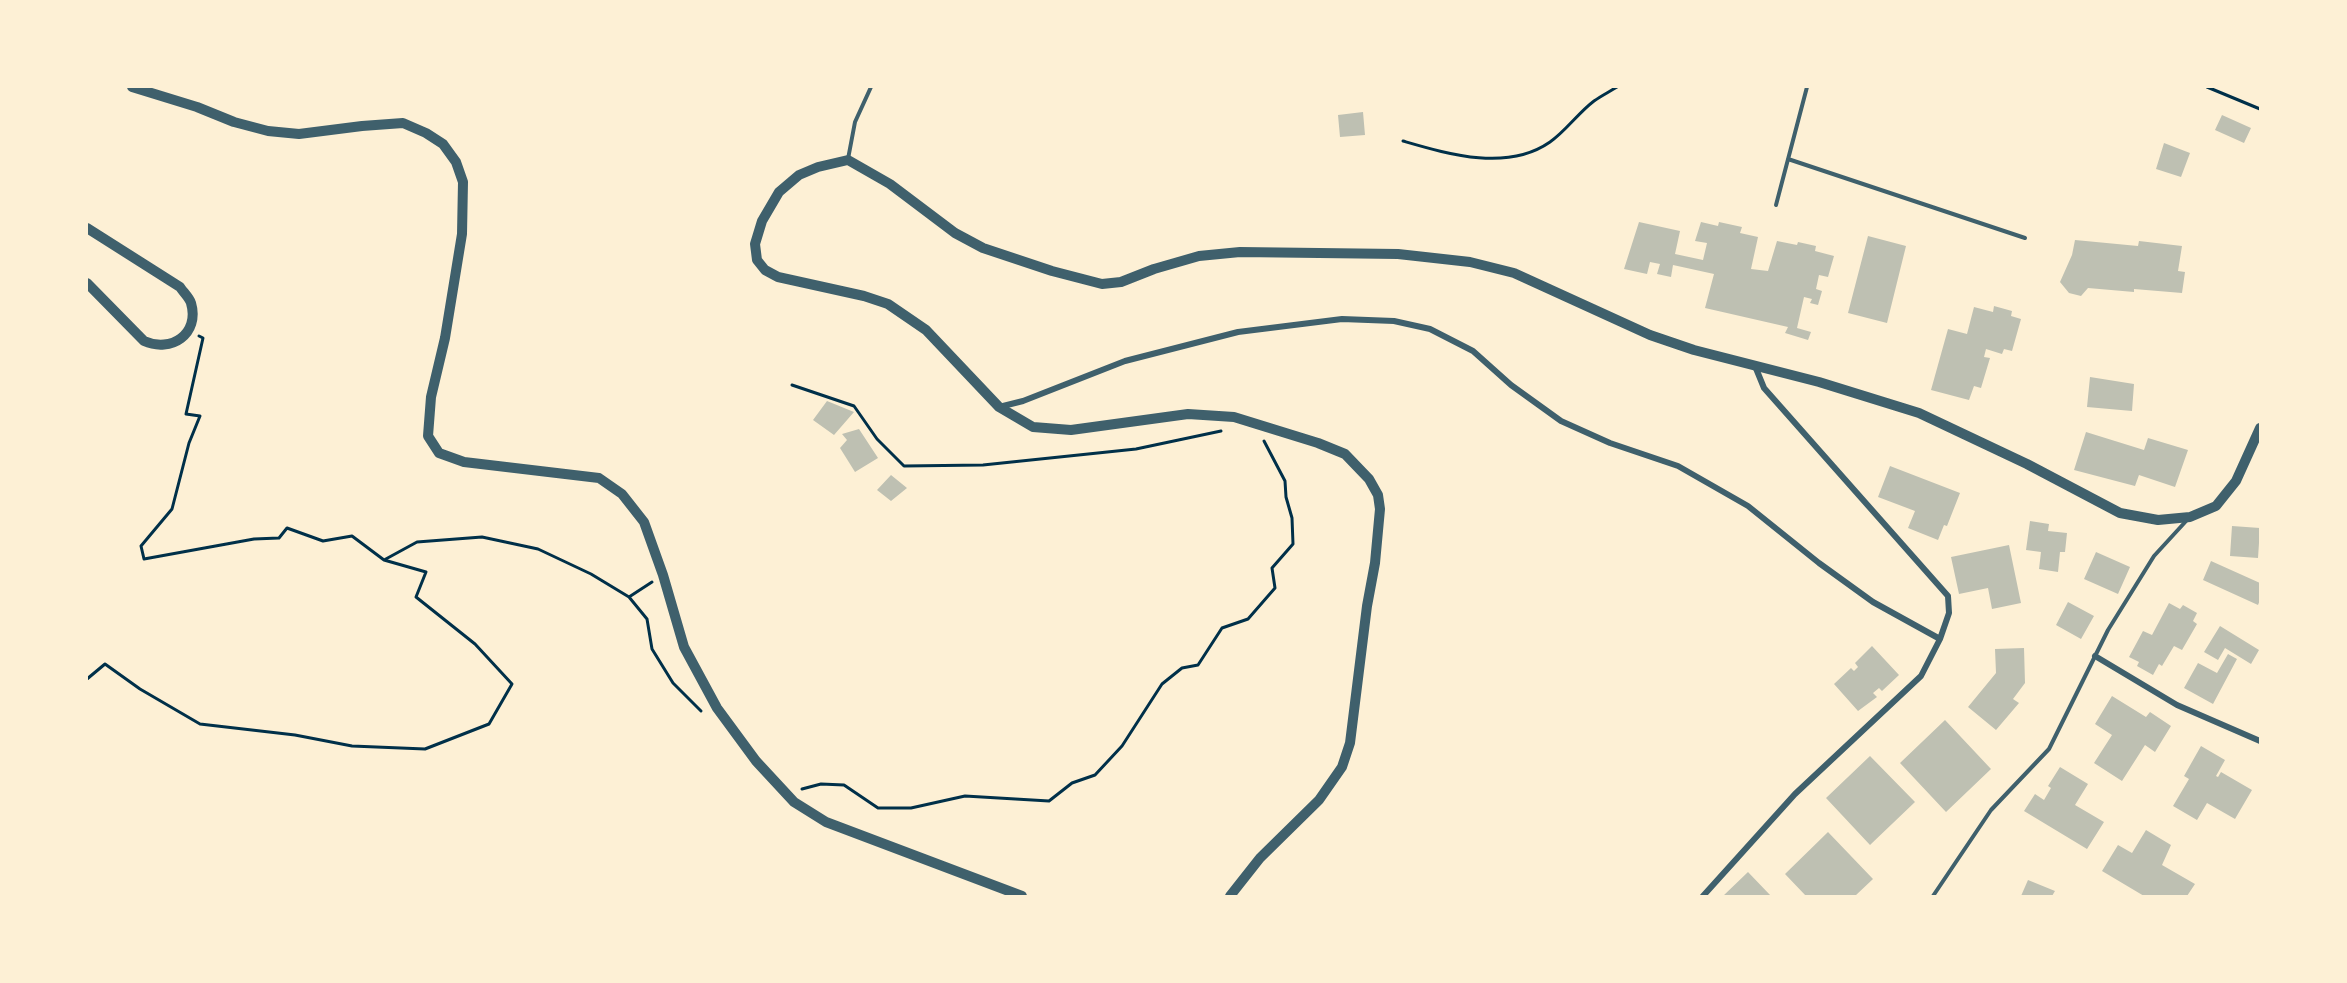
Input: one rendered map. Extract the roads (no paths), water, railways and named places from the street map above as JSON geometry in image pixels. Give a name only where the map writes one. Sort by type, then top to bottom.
[{"type":"street","points":[[132,87],[197,107],[234,122],[268,131],[299,134],[403,123],[426,133],[443,144],[456,162],[463,182],[462,234],[445,339],[431,397],[428,436],[439,453],[464,462],[599,478],[622,494],[644,522],[663,575],[684,647],[717,708],[756,761],[794,802],[826,822],[1022,896]]},
{"type":"street","points":[[1230,896],[1260,858],[1319,800],[1342,767],[1350,743],[1367,606],[1375,563],[1380,509],[1378,495],[1369,479],[1345,454],[1318,443],[1234,417],[1188,414],[1071,430],[1033,427],[999,407],[926,330],[888,304],[864,296],[778,277],[765,270],[757,260],[755,244],[762,221],[779,192],[799,175],[818,167],[848,160],[890,184],[955,233],[983,248],[1052,271],[1102,284],[1121,282],[1198,256],[1240,252],[1398,254],[1470,262],[1514,273],[1650,335],[1694,350],[1819,382],[1918,413],[2027,464],[2120,513],[2158,520],[2190,517],[2216,506],[2236,481],[2260,428]]},
{"type":"street","points":[[87,228],[180,287],[191,301],[193,316],[188,332],[168,345],[155,345],[144,341],[87,283]]},
{"type":"street","points":[[999,407],[1125,361],[1238,332],[1342,319],[1394,321],[1430,329],[1473,351],[1510,385],[1561,421],[1610,443],[1678,466],[1748,506],[1819,563],[1873,602],[1940,639]]},
{"type":"street","points":[[1703,896],[1795,794],[1921,676],[1940,639],[1949,613],[1947,596],[1764,388],[1755,366]]},
{"type":"street","points":[[2095,656],[2177,705],[2260,741]]},
{"type":"lane","points":[[848,160],[855,122],[871,87]]},
{"type":"lane","points":[[1776,205],[1807,87]]},
{"type":"lane","points":[[1788,159],[2025,238]]},
{"type":"lane","points":[[1933,896],[1991,810],[2049,749],[2108,630],[2154,556],[2190,517]]}]
